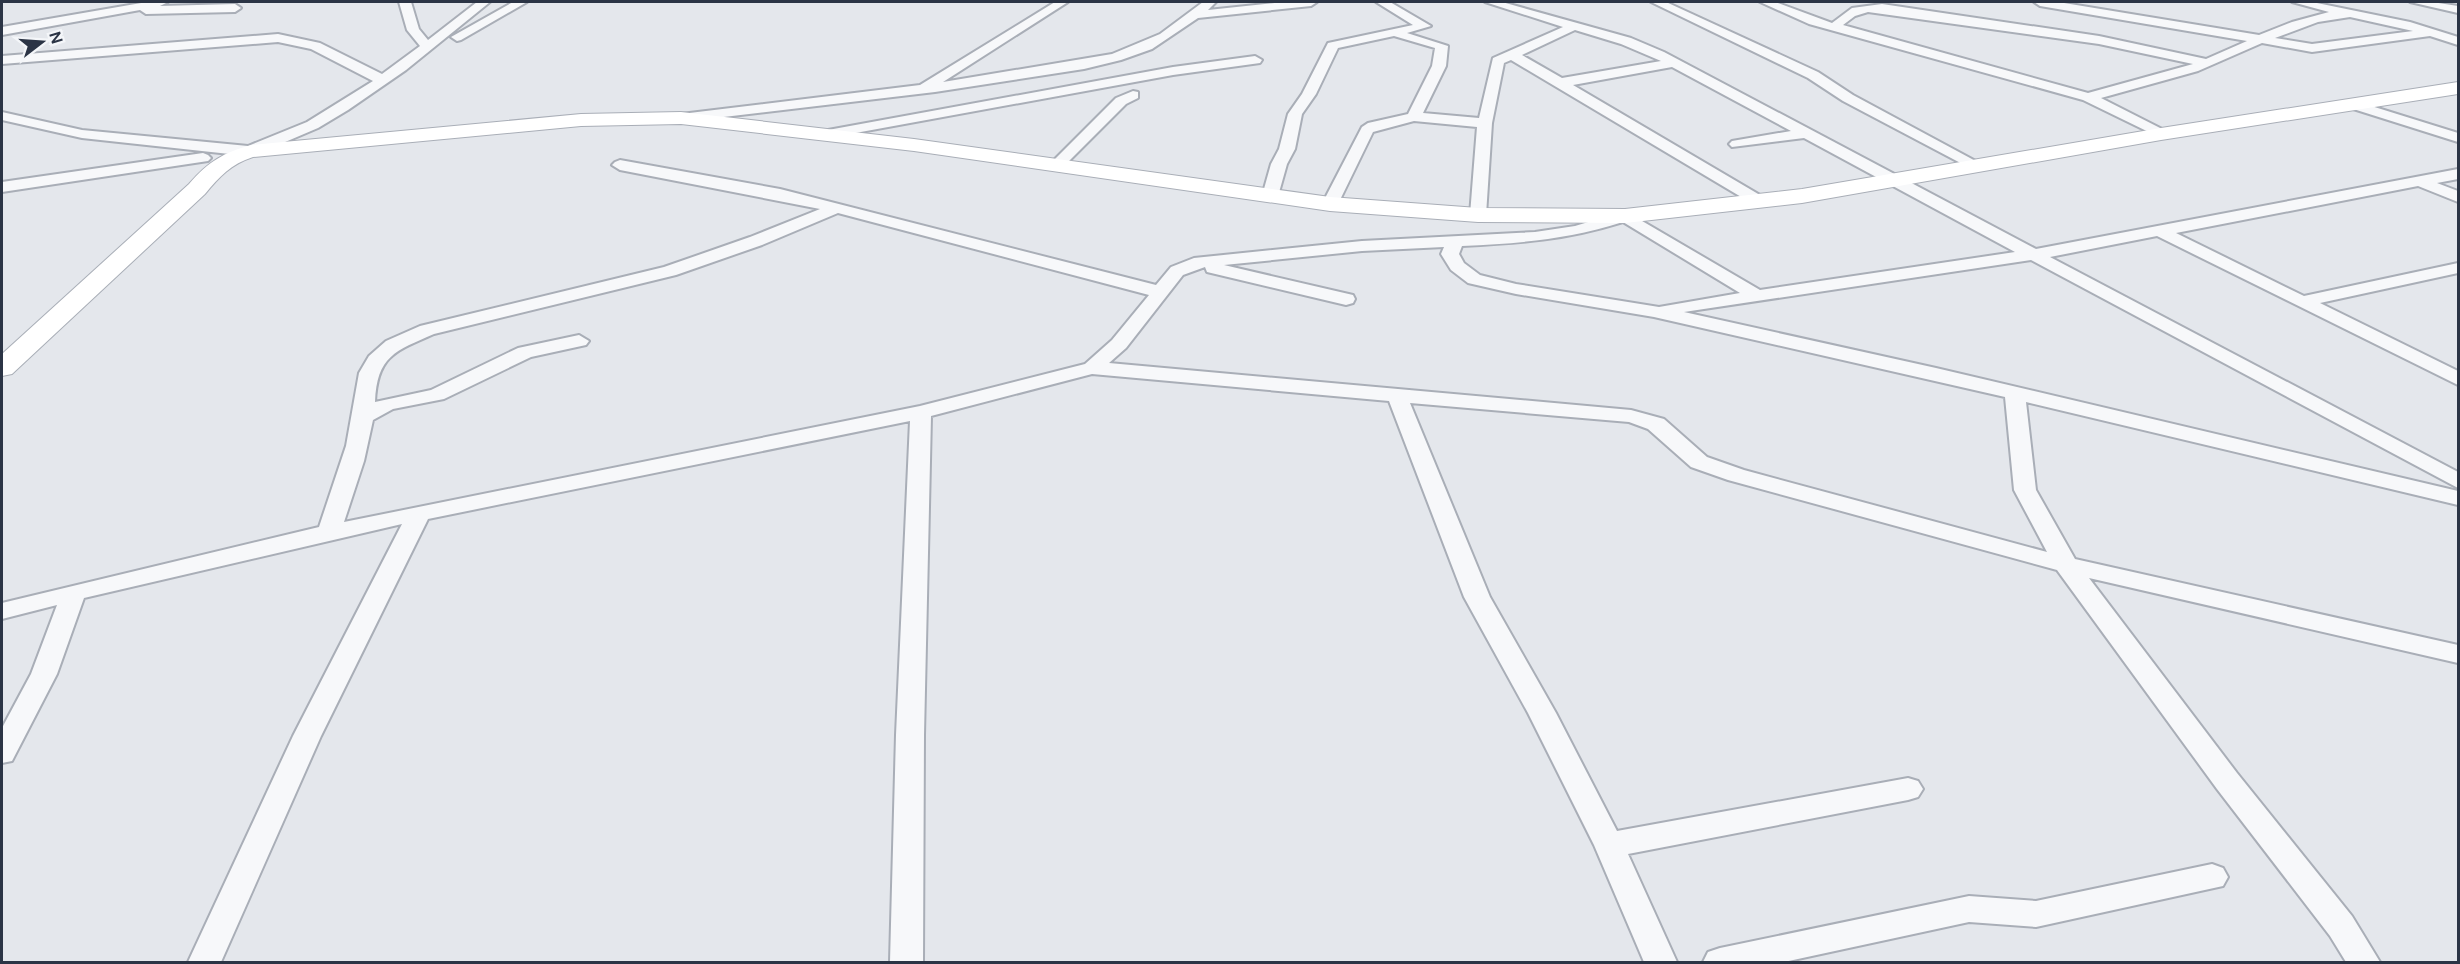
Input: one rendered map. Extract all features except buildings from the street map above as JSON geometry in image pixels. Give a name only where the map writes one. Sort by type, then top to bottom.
[{"type":"street","points":[[9,51],[79,19],[122,6],[162,2]]},
{"type":"street","points":[[405,2],[413,30],[427,46]]},
{"type":"street","points":[[2,187],[208,163],[302,132],[383,80],[484,2]]},
{"type":"street","points":[[349,63],[410,59],[521,2]]},
{"type":"street","points":[[921,91],[1062,2]]},
{"type":"street","points":[[2,116],[82,134],[250,151],[581,120],[681,118],[785,104],[921,91],[1113,58],[1147,46],[1177,29],[1210,2]]},
{"type":"street","points":[[1196,15],[1270,4],[1311,2]]},
{"type":"street","points":[[1270,196],[1279,164],[1287,150],[1295,114],[1309,94],[1333,46],[1342,42],[1425,26],[1382,2]]},
{"type":"street","points":[[1491,2],[1626,41],[1675,63],[2037,254],[2458,481]]},
{"type":"street","points":[[1657,2],[1813,75],[1848,98],[1975,165]]},
{"type":"street","points":[[1766,2],[1814,21],[1866,51]]},
{"type":"street","points":[[2040,2],[2321,48],[2433,32]]},
{"type":"street","points":[[2298,2],[2433,32],[2458,41]]},
{"type":"street","points":[[2416,2],[2458,10]]},
{"type":"street","points":[[122,6],[230,13]]},
{"type":"street","points":[[1836,26],[1845,14],[1860,9],[1882,8],[2099,40],[2207,63]]},
{"type":"street","points":[[204,43],[230,13]]},
{"type":"street","points":[[2088,97],[2207,63],[2260,39],[2325,16],[2352,13]]},
{"type":"street","points":[[2,31],[79,19]]},
{"type":"street","points":[[1814,21],[2088,97],[2162,134]]},
{"type":"street","points":[[1478,215],[1485,123],[1497,61],[1574,26]]},
{"type":"street","points":[[413,30],[451,27]]},
{"type":"street","points":[[1392,34],[1421,38],[1442,46],[1439,66],[1414,117]]},
{"type":"street","points":[[9,51],[278,38],[299,40],[383,80]]},
{"type":"street","points":[[1511,54],[1759,201]]},
{"type":"street","points":[[828,134],[1173,71],[1255,60]]},
{"type":"street","points":[[1560,83],[1675,63]]},
{"type":"street","points":[[681,118],[828,134],[1330,204],[1478,215],[1625,216],[1759,201],[2162,134],[2458,88]]},
{"type":"street","points":[[1057,165],[1121,101],[1133,95]]},
{"type":"street","points":[[2352,104],[2458,138]]},
{"type":"street","points":[[1330,204],[1367,130],[1373,126],[1414,117],[1485,123]]},
{"type":"street","points":[[1737,144],[1807,133]]},
{"type":"street","points":[[188,145],[208,163]]},
{"type":"street","points":[[2,368],[197,189],[208,163]]},
{"type":"street","points":[[620,165],[780,194],[1160,292]]},
{"type":"street","points":[[1654,311],[2037,254],[2458,174]]},
{"type":"street","points":[[2418,181],[2458,198]]},
{"type":"street","points":[[329,532],[346,483],[363,417],[366,378],[376,359],[394,345],[428,330],[670,271],[756,241],[837,208]]},
{"type":"street","points":[[1092,368],[1119,344],[1177,271],[1194,263],[1362,246],[1455,242],[1577,231],[1625,216],[1758,296]]},
{"type":"street","points":[[2159,231],[2458,380]]},
{"type":"street","points":[[1455,242],[1450,254],[1457,266],[1474,279],[1516,289],[1654,311],[2458,498]]},
{"type":"street","points":[[1194,263],[1346,299]]},
{"type":"street","points":[[2301,302],[2458,268]]},
{"type":"street","points":[[363,417],[387,404],[437,395],[525,352],[579,341]]},
{"type":"street","points":[[2,611],[329,532],[921,412],[1092,368],[1631,416],[1656,424],[1699,462],[1736,475],[2066,566],[2458,654]]},
{"type":"street","points":[[2015,394],[2025,490],[2066,566],[2227,781],[2341,926],[2364,963]]},
{"type":"street","points":[[1397,395],[1477,597],[1542,713],[1609,844],[1660,963]]},
{"type":"street","points":[[907,963],[911,723],[921,412]]},
{"type":"street","points":[[205,963],[307,736],[418,515]]},
{"type":"street","points":[[2,753],[44,674],[74,592]]},
{"type":"street","points":[[1609,844],[1908,789]]},
{"type":"street","points":[[1720,963],[1969,909],[2036,914],[2212,877]]}]
